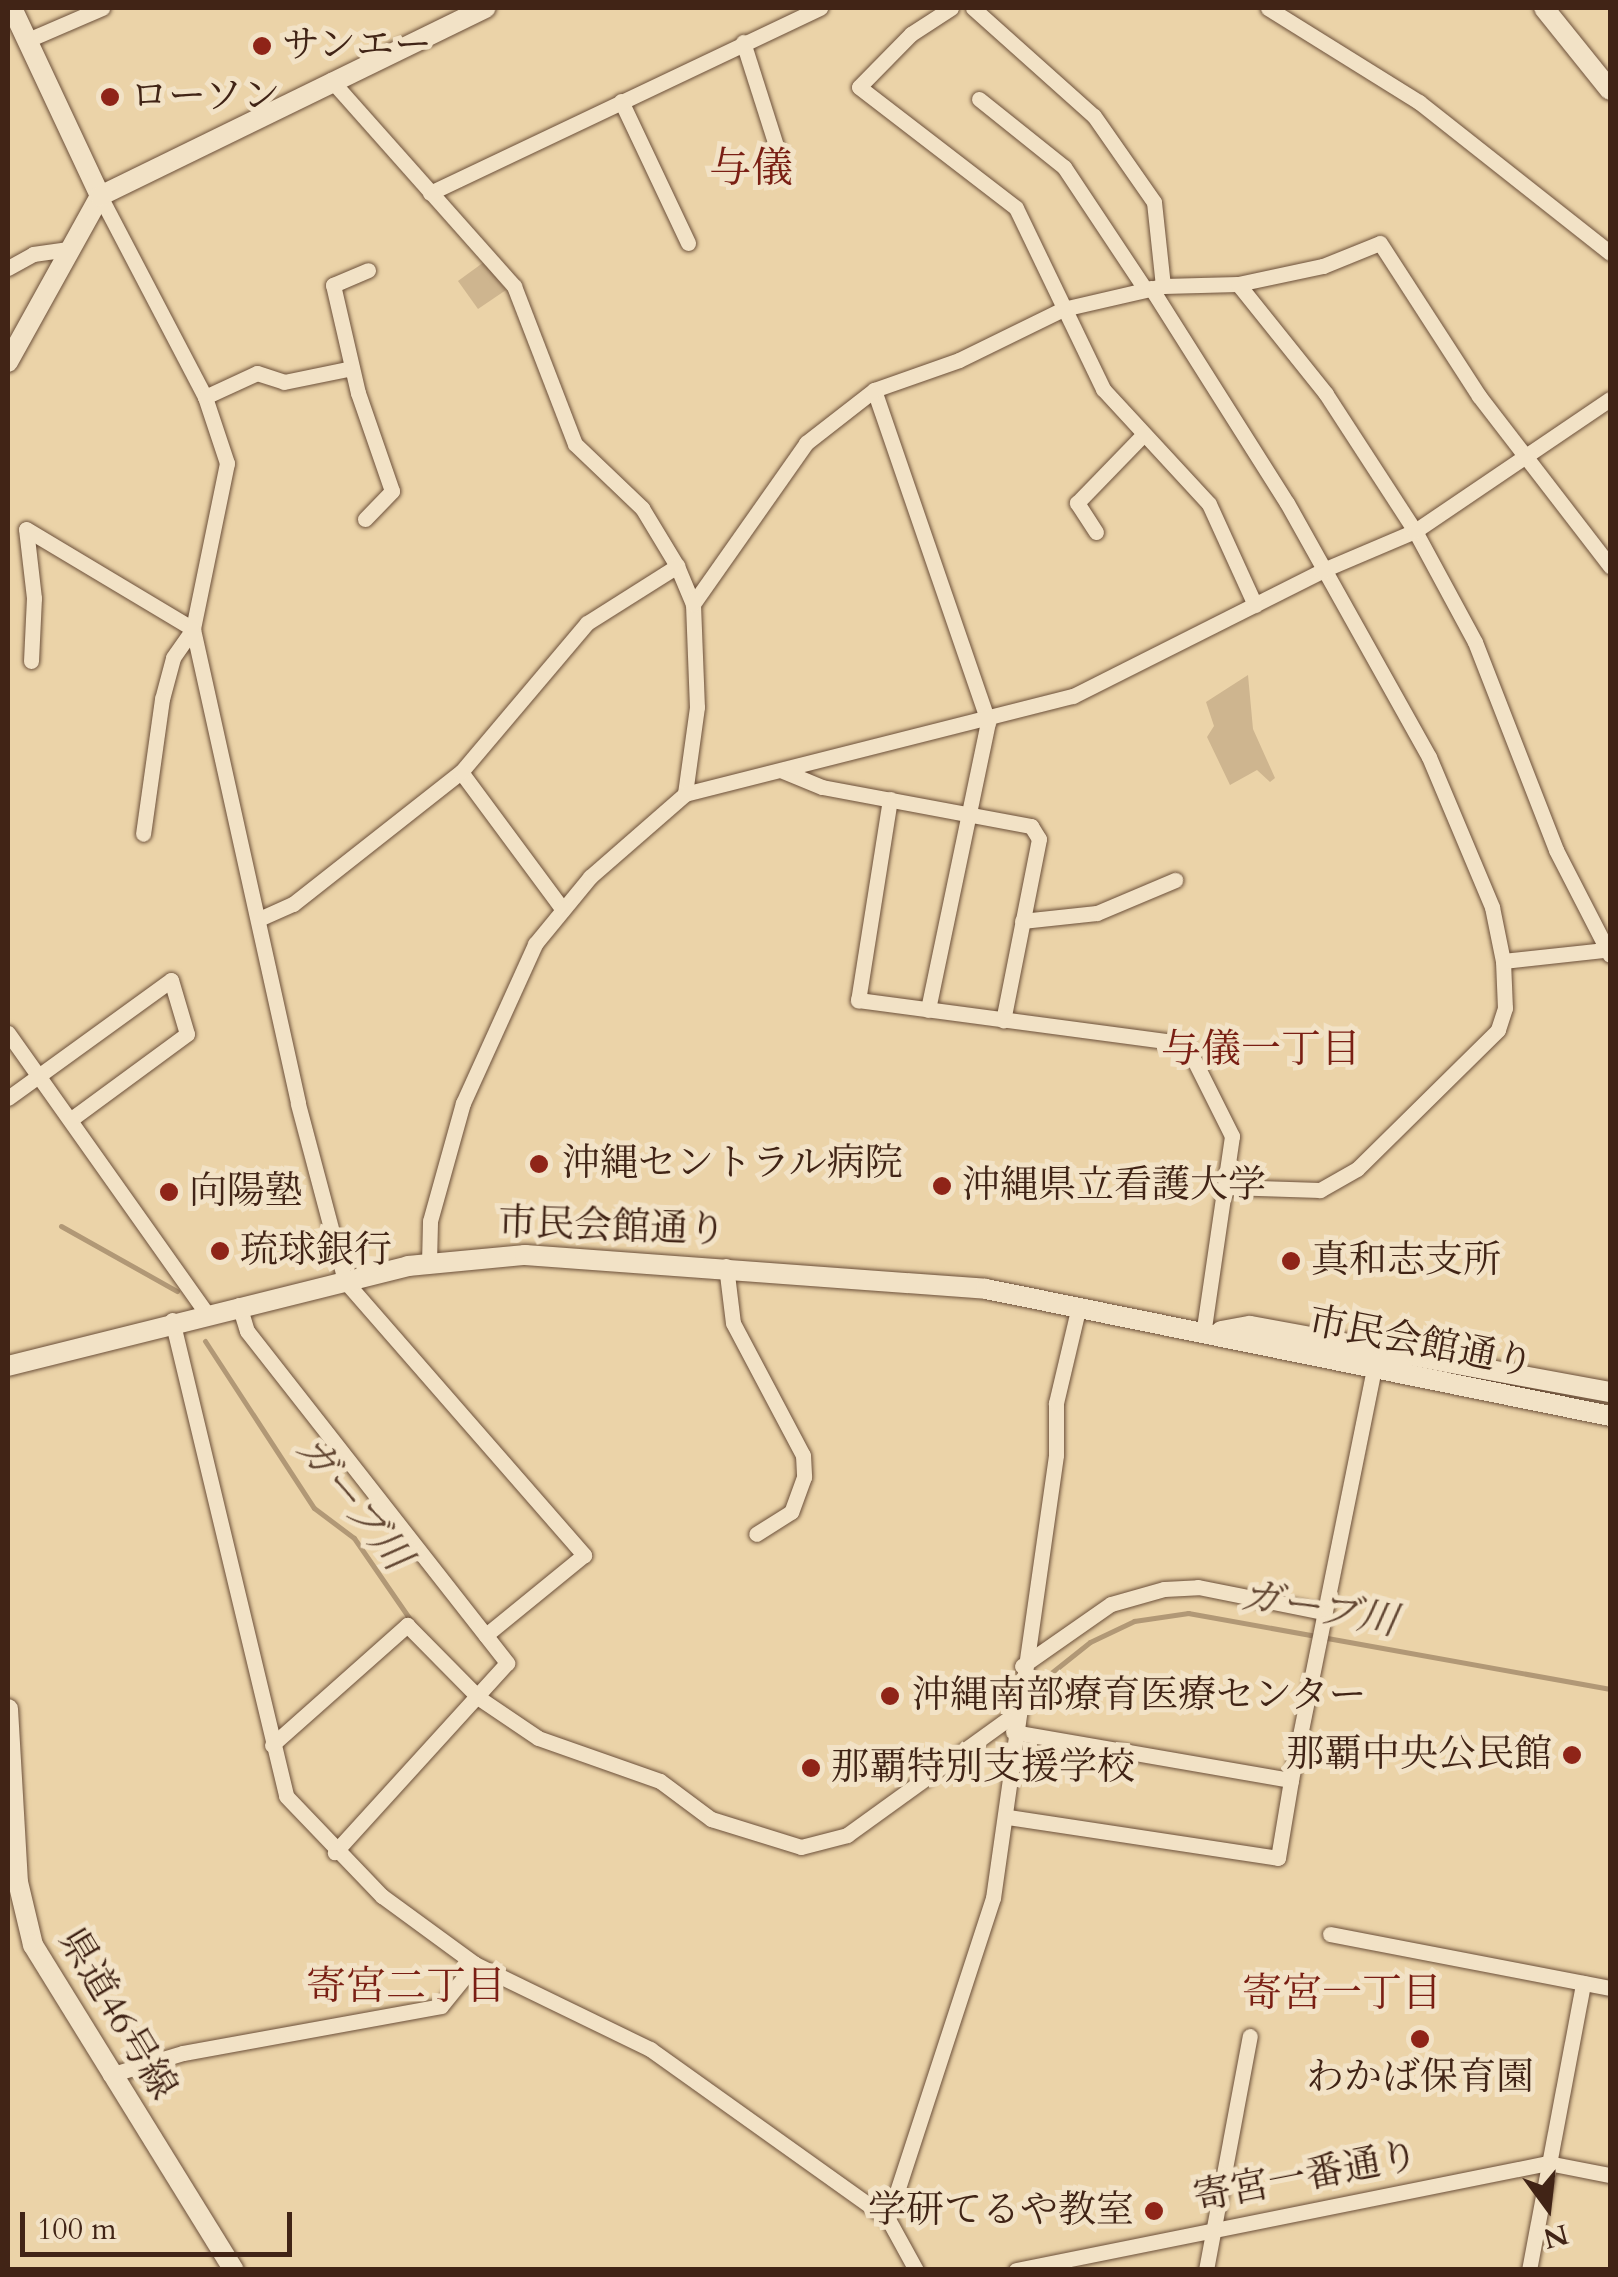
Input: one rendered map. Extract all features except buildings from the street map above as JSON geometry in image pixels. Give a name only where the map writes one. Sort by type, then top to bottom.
[{"type":"main road","points":[[12,8],[100,196]]},
{"type":"main road","points":[[8,362],[100,196],[331,80],[486,8]]},
{"type":"main road","points":[[1544,8],[1610,90]]},
{"type":"main road","name":"市民会館通り","points":[[8,1366],[172,1320],[345,1281],[430,1263],[508,1255],[910,1279],[1213,1330],[1246,1346],[1610,1416]]},
{"type":"main road","name":"市民会館通り","points":[[1213,1330],[1250,1326],[1610,1392]]},
{"type":"main road","name":"県道46号線","points":[[8,1709],[15,1912],[45,1972],[234,2270]]},
{"type":"street","points":[[28,40],[102,8]]},
{"type":"street","points":[[430,193],[820,8]]},
{"type":"street","points":[[951,8],[911,34],[859,87],[1016,208],[1102,389],[1208,504],[1255,605]]},
{"type":"street","points":[[974,8],[1094,116],[1154,202],[1153,288]]},
{"type":"street","points":[[1268,8],[1418,102],[1610,253]]},
{"type":"street","points":[[743,42],[778,152]]},
{"type":"street","points":[[331,80],[514,286],[575,444],[642,508],[677,566],[693,604],[697,707],[685,794]]},
{"type":"street","points":[[978,99],[1064,167],[1153,288],[1286,503],[1428,757],[1492,907],[1504,962],[1505,1008],[1498,1030],[1357,1169],[1320,1190],[1226,1187]]},
{"type":"street","points":[[621,101],[688,243]]},
{"type":"street","points":[[100,196],[205,397],[227,464],[192,629],[173,658],[162,699],[143,834]]},
{"type":"street","points":[[693,604],[806,443],[874,390],[959,360],[1063,309],[1153,288],[1238,284],[1322,266],[1380,243],[1524,458],[1610,566]]},
{"type":"street","points":[[8,268],[32,254],[68,249]]},
{"type":"street","points":[[366,519],[392,491],[352,368],[333,284],[368,270]]},
{"type":"street","points":[[1238,284],[1326,394],[1415,531],[1476,642],[1556,850],[1608,952],[1504,962]]},
{"type":"street","points":[[205,397],[257,373],[284,382],[352,368]]},
{"type":"street","points":[[874,390],[988,722],[966,812],[928,1010]]},
{"type":"street","points":[[430,1263],[430,1221],[463,1103],[496,1021],[560,907],[685,794],[988,722],[1073,696],[1321,571],[1415,531],[1610,400]]},
{"type":"street","points":[[1096,532],[1077,503],[1143,435]]},
{"type":"street","points":[[32,661],[34,598],[26,529],[192,629],[345,1281],[584,1554],[486,1635]]},
{"type":"street","points":[[259,919],[293,904],[460,772],[586,623],[677,566]]},
{"type":"street","points":[[783,771],[822,788],[1030,826],[1039,840],[1003,1020]]},
{"type":"street","points":[[460,772],[560,907]]},
{"type":"street","points":[[890,798],[858,1000],[1186,1044],[1232,1136],[1213,1330]]},
{"type":"street","points":[[1022,921],[1097,913],[1175,880]]},
{"type":"street","points":[[8,1098],[170,980],[187,1034],[70,1120]]},
{"type":"street","points":[[8,1033],[206,1313]]},
{"type":"street","points":[[726,1266],[734,1323],[802,1455],[804,1477],[791,1512],[756,1534]]},
{"type":"street","points":[[239,1305],[247,1331],[507,1663],[335,1852]]},
{"type":"street","points":[[888,2220],[993,1898],[1008,1817],[1022,1666],[1056,1455],[1056,1402],[1080,1306]]},
{"type":"street","points":[[172,1320],[286,1796],[335,1852],[382,1896],[475,1964],[650,2049],[888,2220],[916,2270]]},
{"type":"street","points":[[1008,1817],[1278,1858],[1322,1617],[1378,1348]]},
{"type":"street","points":[[1022,1666],[1111,1604],[1164,1588],[1198,1587],[1322,1617]]},
{"type":"street","points":[[272,1745],[407,1626],[479,1698],[538,1738],[660,1781],[711,1819],[801,1847],[847,1835],[1016,1712]]},
{"type":"street","points":[[1013,1732],[1291,1780]]},
{"type":"street","points":[[1330,1934],[1610,1988]]},
{"type":"street","points":[[110,2075],[183,2053],[441,2006],[475,1964]]},
{"type":"street","points":[[1529,2270],[1584,1983]]},
{"type":"street","points":[[1206,2270],[1250,2036]]},
{"type":"street","name":"寄宮一番通り","points":[[1016,2270],[1548,2163],[1610,2174]]},
{"type":"shaded area","points":[[484,262],[506,290],[478,309],[458,281]]},
{"type":"shaded area","points":[[1248,675],[1253,729],[1275,778],[1270,782],[1257,770],[1230,785],[1207,737],[1214,726],[1206,702]]},
{"type":"waterway","name":"ガーブ川","points":[[61,1226],[177,1291]]},
{"type":"waterway","name":"ガーブ川","points":[[205,1341],[314,1508],[354,1538],[412,1622]]},
{"type":"waterway","name":"ガーブ川","points":[[1036,1685],[1090,1642],[1134,1621],[1188,1613],[1610,1689]]},
{"type":"place","name":"サンエー","points":[[262,46]]},
{"type":"place","name":"ローソン","points":[[110,97]]},
{"type":"place","name":"沖縄セントラル病院","points":[[539,1164]]},
{"type":"place","name":"沖縄県立看護大学","points":[[942,1186]]},
{"type":"place","name":"向陽塾","points":[[169,1192]]},
{"type":"place","name":"琉球銀行","points":[[220,1251]]},
{"type":"place","name":"真和志支所","points":[[1291,1261]]},
{"type":"place","name":"沖縄南部療育医療センター","points":[[890,1696]]},
{"type":"place","name":"那覇中央公民館","points":[[1572,1755]]},
{"type":"place","name":"那覇特別支援学校","points":[[811,1768]]},
{"type":"place","name":"わかば保育園","points":[[1420,2039]]},
{"type":"place","name":"学研てるや教室","points":[[1154,2211]]},
{"type":"district","name":"与儀","points":[[751,169]]},
{"type":"district","name":"与儀一丁目","points":[[1261,1050]]},
{"type":"district","name":"寄宮二丁目","points":[[406,1987]]},
{"type":"district","name":"寄宮一丁目","points":[[1342,1994]]}]
